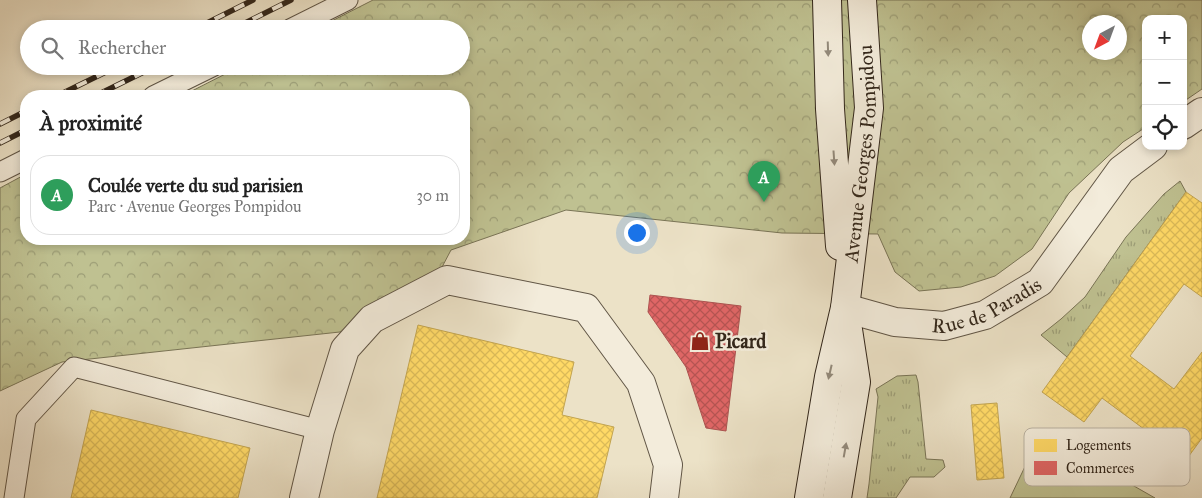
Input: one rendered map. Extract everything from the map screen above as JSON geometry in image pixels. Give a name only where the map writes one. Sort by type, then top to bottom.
[{"type":"street","name":"Avenue Georges Pompidou","points":[[827,0],[830,109],[845,308],[856,382],[836,498]]},
{"type":"street","name":"Avenue Georges Pompidou","points":[[809,498],[828,377],[845,308],[869,108],[862,0]]},
{"type":"street","points":[[1187,122],[1202,112]]},
{"type":"street","name":"Rue de Paradis","points":[[845,308],[895,322],[944,326],[985,315],[1040,282],[1121,170],[1148,150]]},
{"type":"street","points":[[304,498],[320,430],[345,348],[372,319],[447,280],[586,308],[641,383],[668,466],[664,498]]},
{"type":"lane","points":[[308,20],[348,0]]},
{"type":"lane","points":[[165,90],[196,75]]},
{"type":"lane","points":[[0,172],[20,162]]},
{"type":"lane","points":[[14,498],[26,419],[74,367],[320,430]]},
{"type":"green space","points":[[373,0],[1202,0],[1202,89],[1187,99],[1187,15],[1142,15],[1142,130],[1123,142],[1069,193],[1032,249],[995,276],[961,287],[919,291],[895,272],[878,234],[782,233],[566,210],[470,243],[470,90],[194,90],[223,75],[470,75],[470,20],[334,20]]},
{"type":"green space","points":[[20,177],[20,245],[465,245],[451,250],[441,269],[349,331],[62,362],[0,391],[0,188]]},
{"type":"green space","points":[[1180,181],[1186,192],[1067,357],[1041,335],[1085,297],[1126,237],[1164,194]]},
{"type":"green space","points":[[916,375],[926,459],[943,460],[945,467],[934,477],[910,477],[896,498],[867,498],[878,397],[876,389],[897,376]]},
{"type":"green space","points":[[1024,469],[1024,486],[1134,486],[1155,498],[1010,498]]},
{"type":"building: Logements","points":[[1186,192],[1202,203],[1202,297],[1184,284],[1130,356],[1174,389],[1202,352],[1202,438],[1190,454],[1190,428],[1143,428],[1102,398],[1084,422],[1042,392]]},
{"type":"building: Logements","points":[[418,325],[574,362],[562,415],[614,427],[597,498],[377,498]]},
{"type":"building: Logements","points":[[997,403],[1004,478],[977,480],[971,405]]},
{"type":"building: Logements","points":[[91,410],[250,448],[238,498],[71,498]]},
{"type":"building: Commerces","points":[[650,295],[741,306],[726,431],[706,428],[686,367],[648,312]]},
{"type":"railway","points":[[213,20],[253,0]]},
{"type":"railway","points":[[251,20],[291,0]]},
{"type":"railway","points":[[69,90],[100,75]]},
{"type":"railway","points":[[107,90],[138,75]]},
{"type":"railway","points":[[0,124],[20,114]]},
{"type":"railway","points":[[0,143],[20,133]]},
{"type":"place","name":"Coulée verte du sud parisien","points":[[764,202]]},
{"type":"place","name":"Picard","points":[[700,341]]}]
